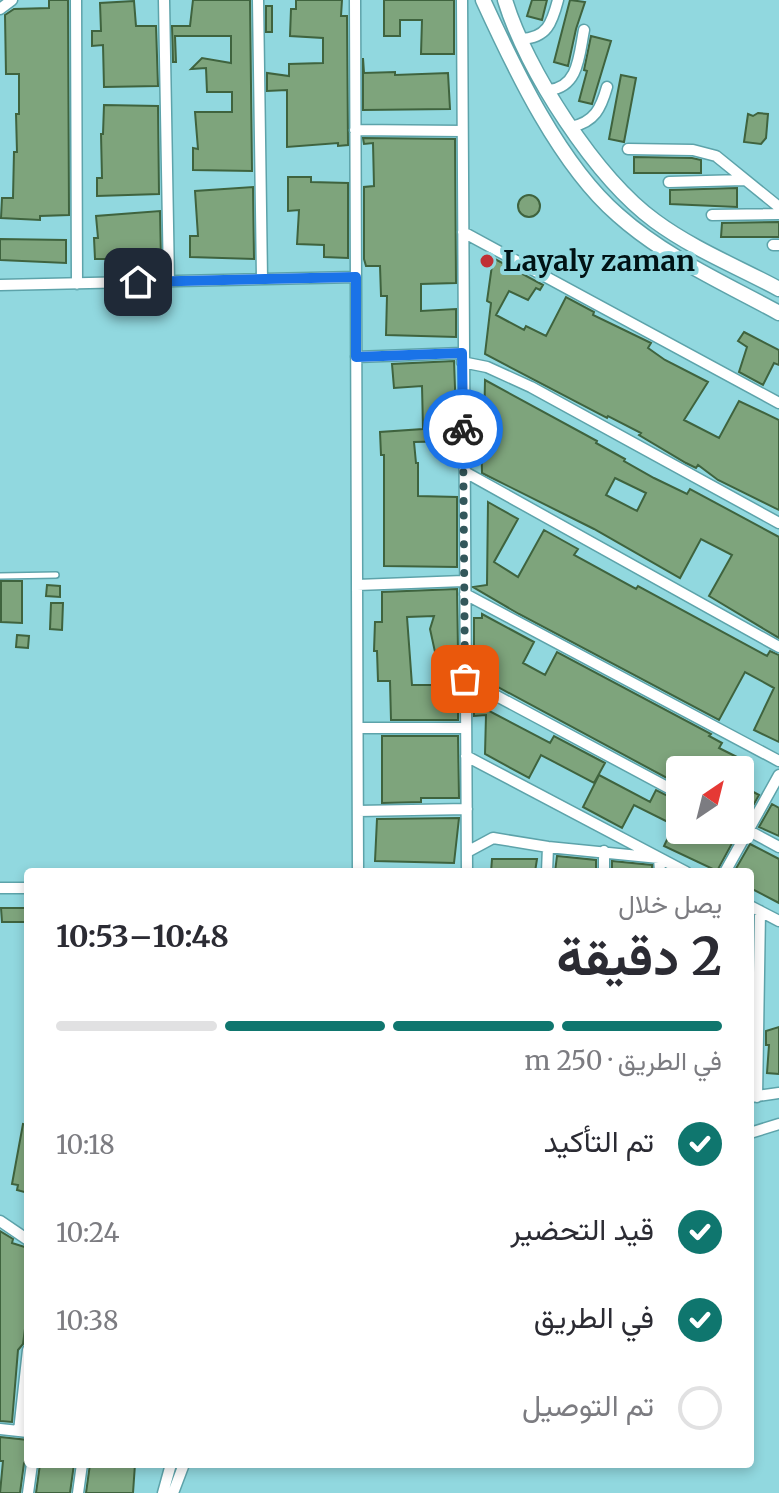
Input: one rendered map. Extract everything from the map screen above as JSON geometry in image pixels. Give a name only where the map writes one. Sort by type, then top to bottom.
[{"type":"main road","points":[[483,0],[519,75],[575,168],[594,192],[643,236],[779,313]]},
{"type":"main road","points":[[505,0],[521,39],[549,90],[610,182],[656,222],[681,238],[779,289]]},
{"type":"street","points":[[0,9],[12,0]]},
{"type":"street","points":[[76,0],[77,284]]},
{"type":"street","points":[[164,0],[169,282]]},
{"type":"street","points":[[258,0],[262,279]]},
{"type":"street","points":[[355,0],[358,868]]},
{"type":"street","points":[[462,0],[467,868]]},
{"type":"street","points":[[521,39],[538,37],[546,32],[558,0]]},
{"type":"street","points":[[549,90],[558,89],[573,78],[584,30]]},
{"type":"street","points":[[571,127],[589,122],[597,115],[607,87]]},
{"type":"street","points":[[355,130],[462,131]]},
{"type":"street","points":[[628,149],[702,151],[716,156],[779,207]]},
{"type":"street","points":[[669,182],[744,180]]},
{"type":"street","points":[[712,215],[779,214]]},
{"type":"street","points":[[463,232],[779,403]]},
{"type":"street","points":[[0,285],[356,277]]},
{"type":"street","points":[[356,357],[462,358],[487,367],[531,387],[779,523]]},
{"type":"street","points":[[465,472],[779,647]]},
{"type":"street","points":[[357,585],[464,581]]},
{"type":"street","points":[[465,594],[779,761]]},
{"type":"street","points":[[465,679],[666,787]]},
{"type":"street","points":[[358,728],[466,728]]},
{"type":"street","points":[[466,756],[678,868]]},
{"type":"street","points":[[754,813],[779,775]]},
{"type":"street","points":[[358,811],[467,809]]},
{"type":"street","points":[[754,833],[779,847]]},
{"type":"street","points":[[467,852],[493,838],[659,858]]},
{"type":"street","points":[[727,868],[737,844]]},
{"type":"street","points":[[547,868],[548,847]]},
{"type":"street","points":[[604,851],[604,868]]},
{"type":"street","points":[[659,858],[660,868]]},
{"type":"street","points":[[0,888],[24,888]]},
{"type":"street","points":[[779,921],[755,909],[754,1097],[779,1093]]},
{"type":"street","points":[[754,1132],[779,1124]]},
{"type":"street","points":[[0,1214],[24,1229]]},
{"type":"street","points":[[0,1221],[24,1237]]},
{"type":"street","points":[[0,1429],[23,1432]]},
{"type":"street","points":[[28,1493],[31,1468]]},
{"type":"street","points":[[78,1493],[81,1468]]},
{"type":"street","points":[[163,1493],[170,1468]]},
{"type":"street","points":[[173,1493],[182,1468]]},
{"type":"lane","points":[[0,576],[56,575]]},
{"type":"building","points":[[49,0],[68,0],[69,215],[40,216],[40,220],[1,218],[2,198],[13,198],[16,114],[19,114],[19,74],[6,74],[5,15],[14,9],[49,8]]},
{"type":"building","points":[[193,0],[250,0],[252,171],[193,170],[193,148],[198,149],[195,112],[232,112],[232,92],[207,92],[206,68],[191,69],[202,58],[231,63],[231,36],[175,36],[176,62],[173,62],[172,26],[190,26]]},
{"type":"building","points":[[296,0],[342,0],[341,16],[347,16],[348,145],[287,147],[287,90],[267,91],[267,73],[289,76],[289,64],[323,63],[323,38],[290,36],[291,9],[296,9]]},
{"type":"building","points":[[384,0],[454,0],[454,54],[421,54],[422,20],[400,20],[400,36],[384,36]]},
{"type":"building","points":[[532,0],[547,0],[542,20],[527,16]]},
{"type":"building","points":[[570,0],[585,2],[568,66],[554,62]]},
{"type":"building","points":[[134,1],[136,26],[156,26],[158,86],[104,87],[103,45],[92,46],[92,31],[101,31],[100,3]]},
{"type":"building","points":[[266,6],[272,6],[272,32],[266,32]]},
{"type":"building","points":[[591,36],[611,41],[592,104],[579,101],[587,71],[584,70]]},
{"type":"building","points":[[363,58],[364,73],[448,73],[450,109],[363,110]]},
{"type":"building","points":[[621,75],[636,78],[624,142],[609,139]]},
{"type":"building","points":[[104,105],[158,106],[159,194],[97,196],[97,178],[102,178]]},
{"type":"building","points":[[748,114],[753,116],[768,114],[766,138],[761,144],[744,142]]},
{"type":"building","points":[[363,138],[455,139],[456,283],[421,284],[421,311],[456,309],[456,337],[386,335],[387,296],[381,296],[380,266],[366,266],[364,259],[364,187],[374,186],[373,143],[364,144]]},
{"type":"building","points":[[634,157],[701,160],[701,173],[634,173]]},
{"type":"building","points":[[288,177],[311,177],[311,182],[348,183],[348,258],[324,257],[324,245],[297,244],[299,210],[288,211]]},
{"type":"building","points":[[253,187],[254,259],[190,257],[190,236],[198,236],[195,191]]},
{"type":"building","points":[[737,188],[737,207],[670,204],[670,190]]},
{"type":"building","points":[[529,195],[537,198],[540,206],[537,214],[529,217],[521,214],[518,206],[521,198]]},
{"type":"building","points":[[160,211],[161,259],[95,259],[94,238],[98,238],[96,216]]},
{"type":"building","points":[[779,222],[779,237],[721,237],[722,223]]},
{"type":"building","points":[[0,239],[66,240],[66,263],[0,260]]},
{"type":"building","points":[[493,258],[543,285],[540,290],[536,288],[528,300],[509,291],[496,315],[524,330],[526,326],[546,336],[566,297],[594,312],[593,315],[651,343],[648,348],[665,360],[708,382],[684,420],[719,438],[739,401],[779,420],[779,510],[718,480],[698,465],[696,468],[686,463],[639,435],[641,433],[485,354],[491,303],[487,301]]},
{"type":"building","points":[[744,332],[779,350],[779,365],[774,363],[763,385],[739,372],[747,347],[738,341]]},
{"type":"building","points":[[454,361],[457,441],[414,442],[418,463],[418,496],[457,497],[457,567],[384,566],[384,455],[381,455],[380,432],[423,429],[422,386],[394,388],[392,364]]},
{"type":"building","points":[[485,380],[597,441],[654,478],[687,494],[690,489],[779,537],[779,638],[709,596],[732,555],[701,539],[680,578],[594,529],[482,473],[481,429],[484,430]],"holes":[[[615,478],[646,493],[637,511],[606,495]]]},
{"type":"building","points":[[488,502],[518,519],[494,562],[518,577],[544,530],[578,549],[574,555],[636,589],[638,586],[767,656],[770,651],[779,655],[779,742],[754,730],[774,688],[745,672],[719,720],[473,587],[487,585]]},
{"type":"building","points":[[1,581],[22,581],[22,623],[1,622]]},
{"type":"building","points":[[47,585],[60,586],[60,597],[46,596]]},
{"type":"building","points":[[457,589],[458,651],[435,652],[430,629],[434,616],[407,617],[412,685],[458,685],[458,720],[391,720],[390,681],[378,681],[377,651],[374,651],[375,622],[382,622],[382,592]]},
{"type":"building","points":[[51,603],[63,603],[62,630],[50,629]]},
{"type":"building","points":[[482,614],[534,642],[523,663],[545,675],[557,652],[711,734],[709,736],[722,743],[719,748],[735,756],[666,756],[666,777],[483,679],[483,650],[474,651],[474,618],[482,618]]},
{"type":"building","points":[[17,635],[29,636],[28,648],[16,647]]},
{"type":"building","points":[[474,703],[550,743],[554,736],[605,763],[594,783],[541,755],[529,778],[485,754],[486,715],[474,716]]},
{"type":"building","points":[[382,736],[458,736],[459,798],[421,798],[421,802],[382,803]]},
{"type":"building","points":[[599,775],[650,802],[656,790],[666,795],[666,821],[634,805],[622,828],[583,807]]},
{"type":"building","points":[[772,804],[779,808],[779,836],[759,827]]},
{"type":"building","points":[[459,818],[454,863],[375,861],[377,819]]},
{"type":"building","points":[[666,842],[732,844],[719,868],[711,868],[664,846]]},
{"type":"building","points":[[750,844],[779,859],[779,903],[754,890],[754,868],[736,868]]},
{"type":"building","points":[[557,856],[596,860],[596,868],[556,868]]},
{"type":"building","points":[[492,859],[537,859],[536,868],[491,868]]},
{"type":"building","points":[[612,861],[652,865],[652,868],[612,868]]},
{"type":"building","points":[[1,908],[24,908],[24,922],[2,922]]},
{"type":"building","points":[[779,1027],[779,1074],[767,1073],[769,1045],[766,1045],[766,1031]]},
{"type":"building","points":[[23,1124],[24,1192],[17,1190],[18,1185],[12,1184]]},
{"type":"building","points":[[0,1231],[13,1239],[12,1243],[24,1247],[24,1336],[18,1350],[12,1422],[0,1421]]},
{"type":"building","points":[[0,1437],[24,1440],[20,1493],[0,1493],[3,1461],[0,1461]]},
{"type":"building","points":[[39,1468],[73,1468],[70,1493],[36,1493]]},
{"type":"building","points":[[89,1468],[135,1468],[133,1493],[86,1493]]},
{"type":"way so far","points":[[463,429],[465,679]]},
{"type":"place","name":"Layaly zaman","points":[[487,261]]},
{"type":"route","points":[[138,282],[356,277],[356,357],[462,353],[463,429]]}]
